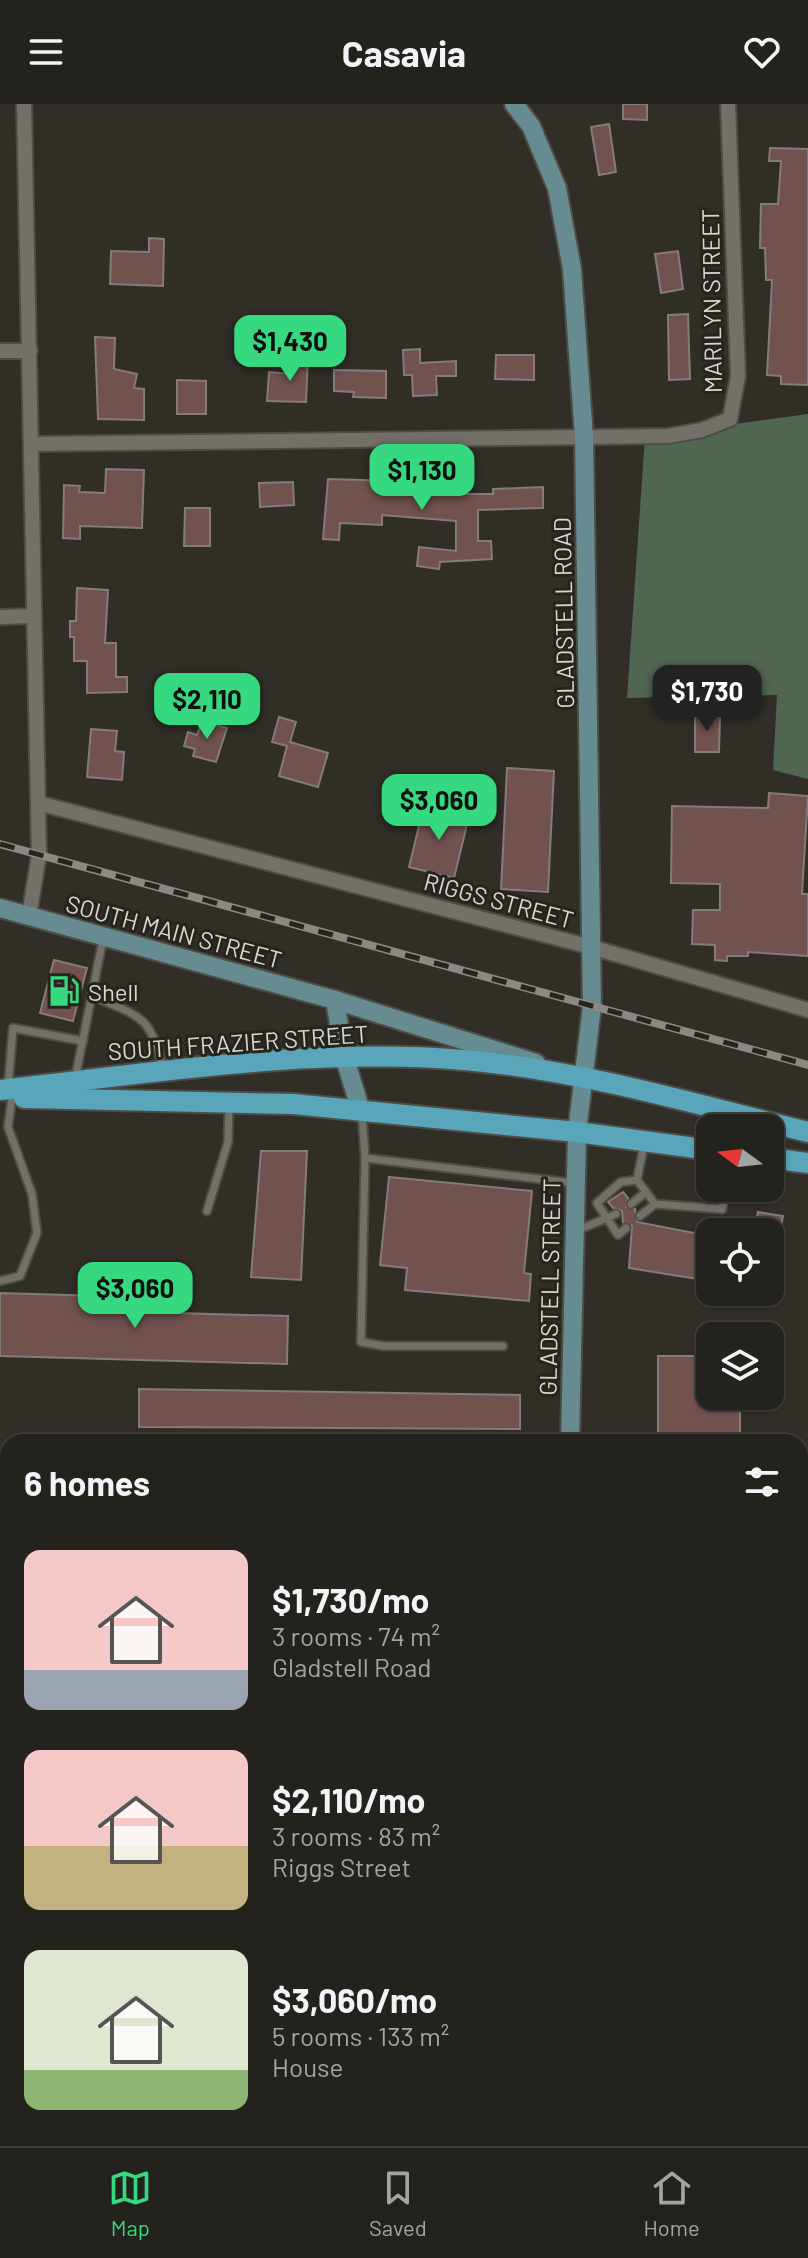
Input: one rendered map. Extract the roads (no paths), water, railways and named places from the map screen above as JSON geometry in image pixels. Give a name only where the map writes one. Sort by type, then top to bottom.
[{"type":"main road","name":"SOUTH FRAZIER STREET","points":[[7,1092],[164,1072],[344,1056],[466,1060],[585,1078],[808,1132]]},
{"type":"main road","name":"SOUTH FRAZIER STREET","points":[[7,1092],[361,1111],[577,1132],[696,1148]]},
{"type":"main road","points":[[784,1160],[808,1163]]},
{"type":"street","points":[[24,104],[39,855],[29,916]]},
{"type":"street","name":"GLADSTELL ROAD","points":[[514,104],[531,126],[557,188],[572,269],[584,437],[592,1006],[577,1132]]},
{"type":"street","name":"MARILYN STREET","points":[[31,444],[668,436],[702,430],[730,419],[738,376],[728,104]]},
{"type":"street","points":[[0,351],[30,351]]},
{"type":"street","points":[[0,617],[34,616]]},
{"type":"street","name":"RIGGS STREET","points":[[38,803],[591,947],[808,1010]]},
{"type":"street","name":"SOUTH MAIN STREET","points":[[0,908],[335,1000],[585,1078]]},
{"type":"street","points":[[335,1000],[344,1056],[361,1111]]},
{"type":"street","name":"GLADSTELL STREET","points":[[570,1434],[577,1132]]},
{"type":"lane","points":[[74,1082],[104,936]]},
{"type":"lane","points":[[92,996],[139,1017],[155,1033],[164,1072]]},
{"type":"lane","points":[[0,1281],[20,1276],[37,1233],[32,1194],[8,1127],[7,1092],[13,1028],[83,1041]]},
{"type":"lane","points":[[207,1211],[228,1142],[229,1103]]},
{"type":"lane","points":[[361,1111],[365,1158],[361,1342],[384,1346],[503,1346]]},
{"type":"lane","points":[[645,1141],[637,1180],[655,1204]]},
{"type":"lane","points":[[365,1158],[575,1183]]},
{"type":"lane","points":[[626,1228],[618,1235],[597,1203],[621,1182],[637,1180]]},
{"type":"lane","points":[[631,1204],[646,1192]]},
{"type":"lane","points":[[640,1216],[655,1204],[722,1209],[723,1202]]},
{"type":"lane","points":[[574,1232],[616,1214]]},
{"type":"railway","points":[[0,844],[808,1065]]},
{"type":"place","name":"Shell","points":[[64,991]]}]
